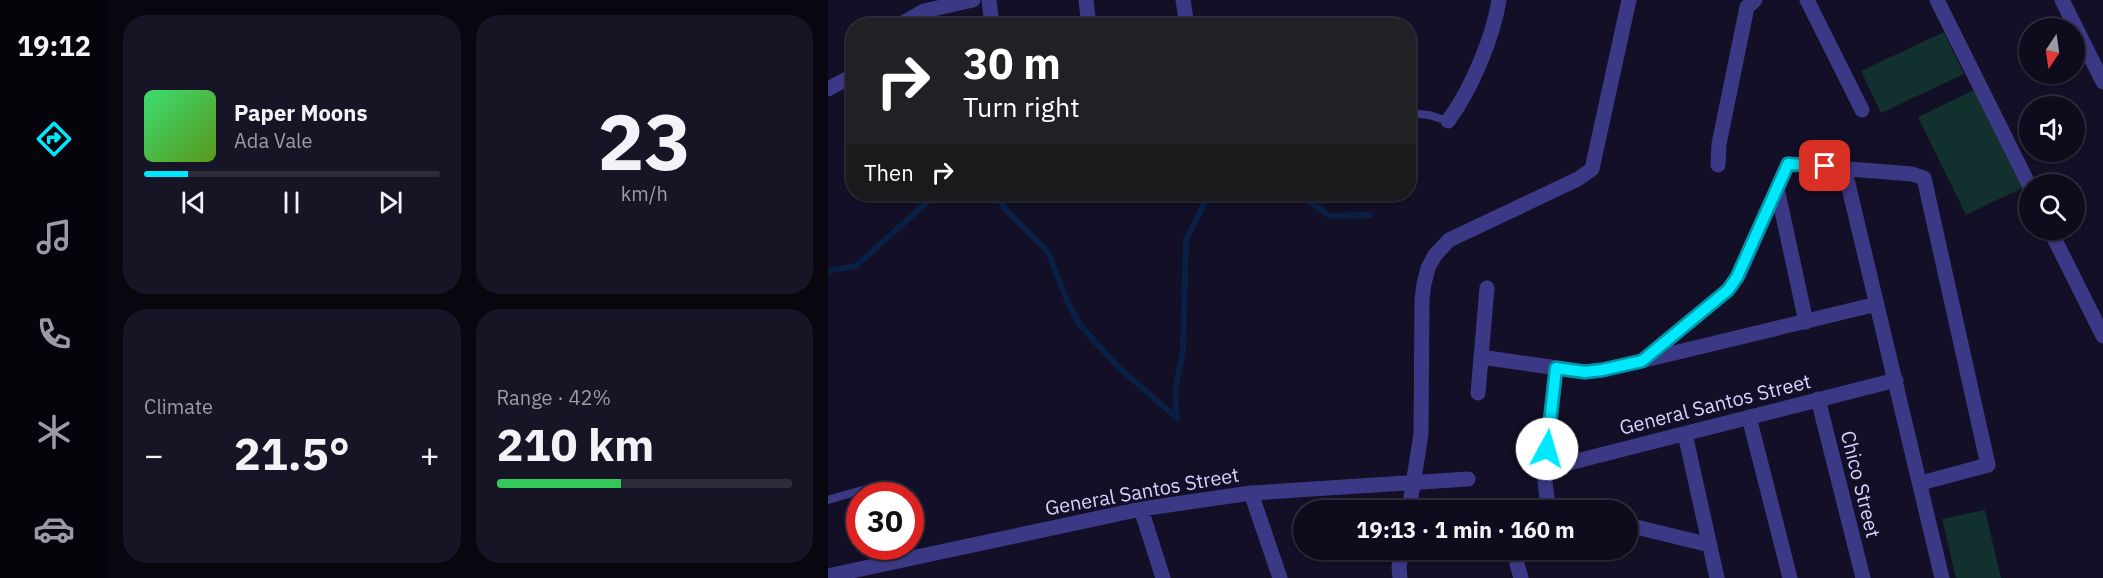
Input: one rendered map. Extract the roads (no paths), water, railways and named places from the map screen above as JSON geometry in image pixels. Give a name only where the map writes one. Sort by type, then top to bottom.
[{"type":"street","points":[[912,18],[924,11],[973,0]]},
{"type":"street","points":[[989,0],[991,18]]},
{"type":"street","points":[[1086,0],[1088,18]]},
{"type":"street","points":[[1184,0],[1185,18]]},
{"type":"street","points":[[1448,122],[1472,84],[1497,13],[1499,0]]},
{"type":"street","points":[[1411,500],[1422,416],[1422,299],[1428,268],[1435,255],[1449,240],[1578,179],[1592,169],[1629,0]]},
{"type":"street","points":[[1718,165],[1719,144],[1747,7],[1755,0]]},
{"type":"street","points":[[1807,0],[1862,110]]},
{"type":"street","points":[[1937,0],[2023,174]]},
{"type":"street","points":[[2062,0],[2103,81]]},
{"type":"street","points":[[828,88],[846,79]]},
{"type":"street","points":[[1642,361],[1728,290],[1737,277],[1788,164],[1912,174],[1924,178],[1988,465],[1921,483]]},
{"type":"street","points":[[1844,167],[1942,578]]},
{"type":"street","points":[[1777,188],[1806,322]]},
{"type":"street","points":[[2055,240],[2103,336]]},
{"type":"street","points":[[1478,393],[1487,288]]},
{"type":"street","points":[[1481,357],[1594,371],[1878,304]]},
{"type":"street","points":[[1548,500],[1545,469],[1556,368]]},
{"type":"street","name":"General Santos Street","points":[[1545,469],[1896,380]]},
{"type":"street","name":"Chico Street","points":[[1818,399],[1863,578]]},
{"type":"street","points":[[1749,417],[1790,578]]},
{"type":"street","points":[[1685,434],[1717,578]]},
{"type":"street","name":"General Santos Street","points":[[828,576],[1141,510],[1251,493],[1468,479]]},
{"type":"street","points":[[1251,493],[1280,578]]},
{"type":"street","points":[[1141,510],[1163,578]]},
{"type":"street","points":[[1638,527],[1710,545]]},
{"type":"street","points":[[1400,560],[1400,578]]},
{"type":"lane","points":[[1416,114],[1429,115],[1448,122]]},
{"type":"lane","points":[[828,500],[846,495]]},
{"type":"waterway","points":[[828,271],[856,266],[928,201]]},
{"type":"waterway","points":[[1000,201],[1006,210],[1048,252],[1068,303],[1080,325],[1118,367],[1177,418],[1175,391],[1183,350],[1186,240],[1206,201]]},
{"type":"waterway","points":[[1308,201],[1330,216],[1370,215]]}]
